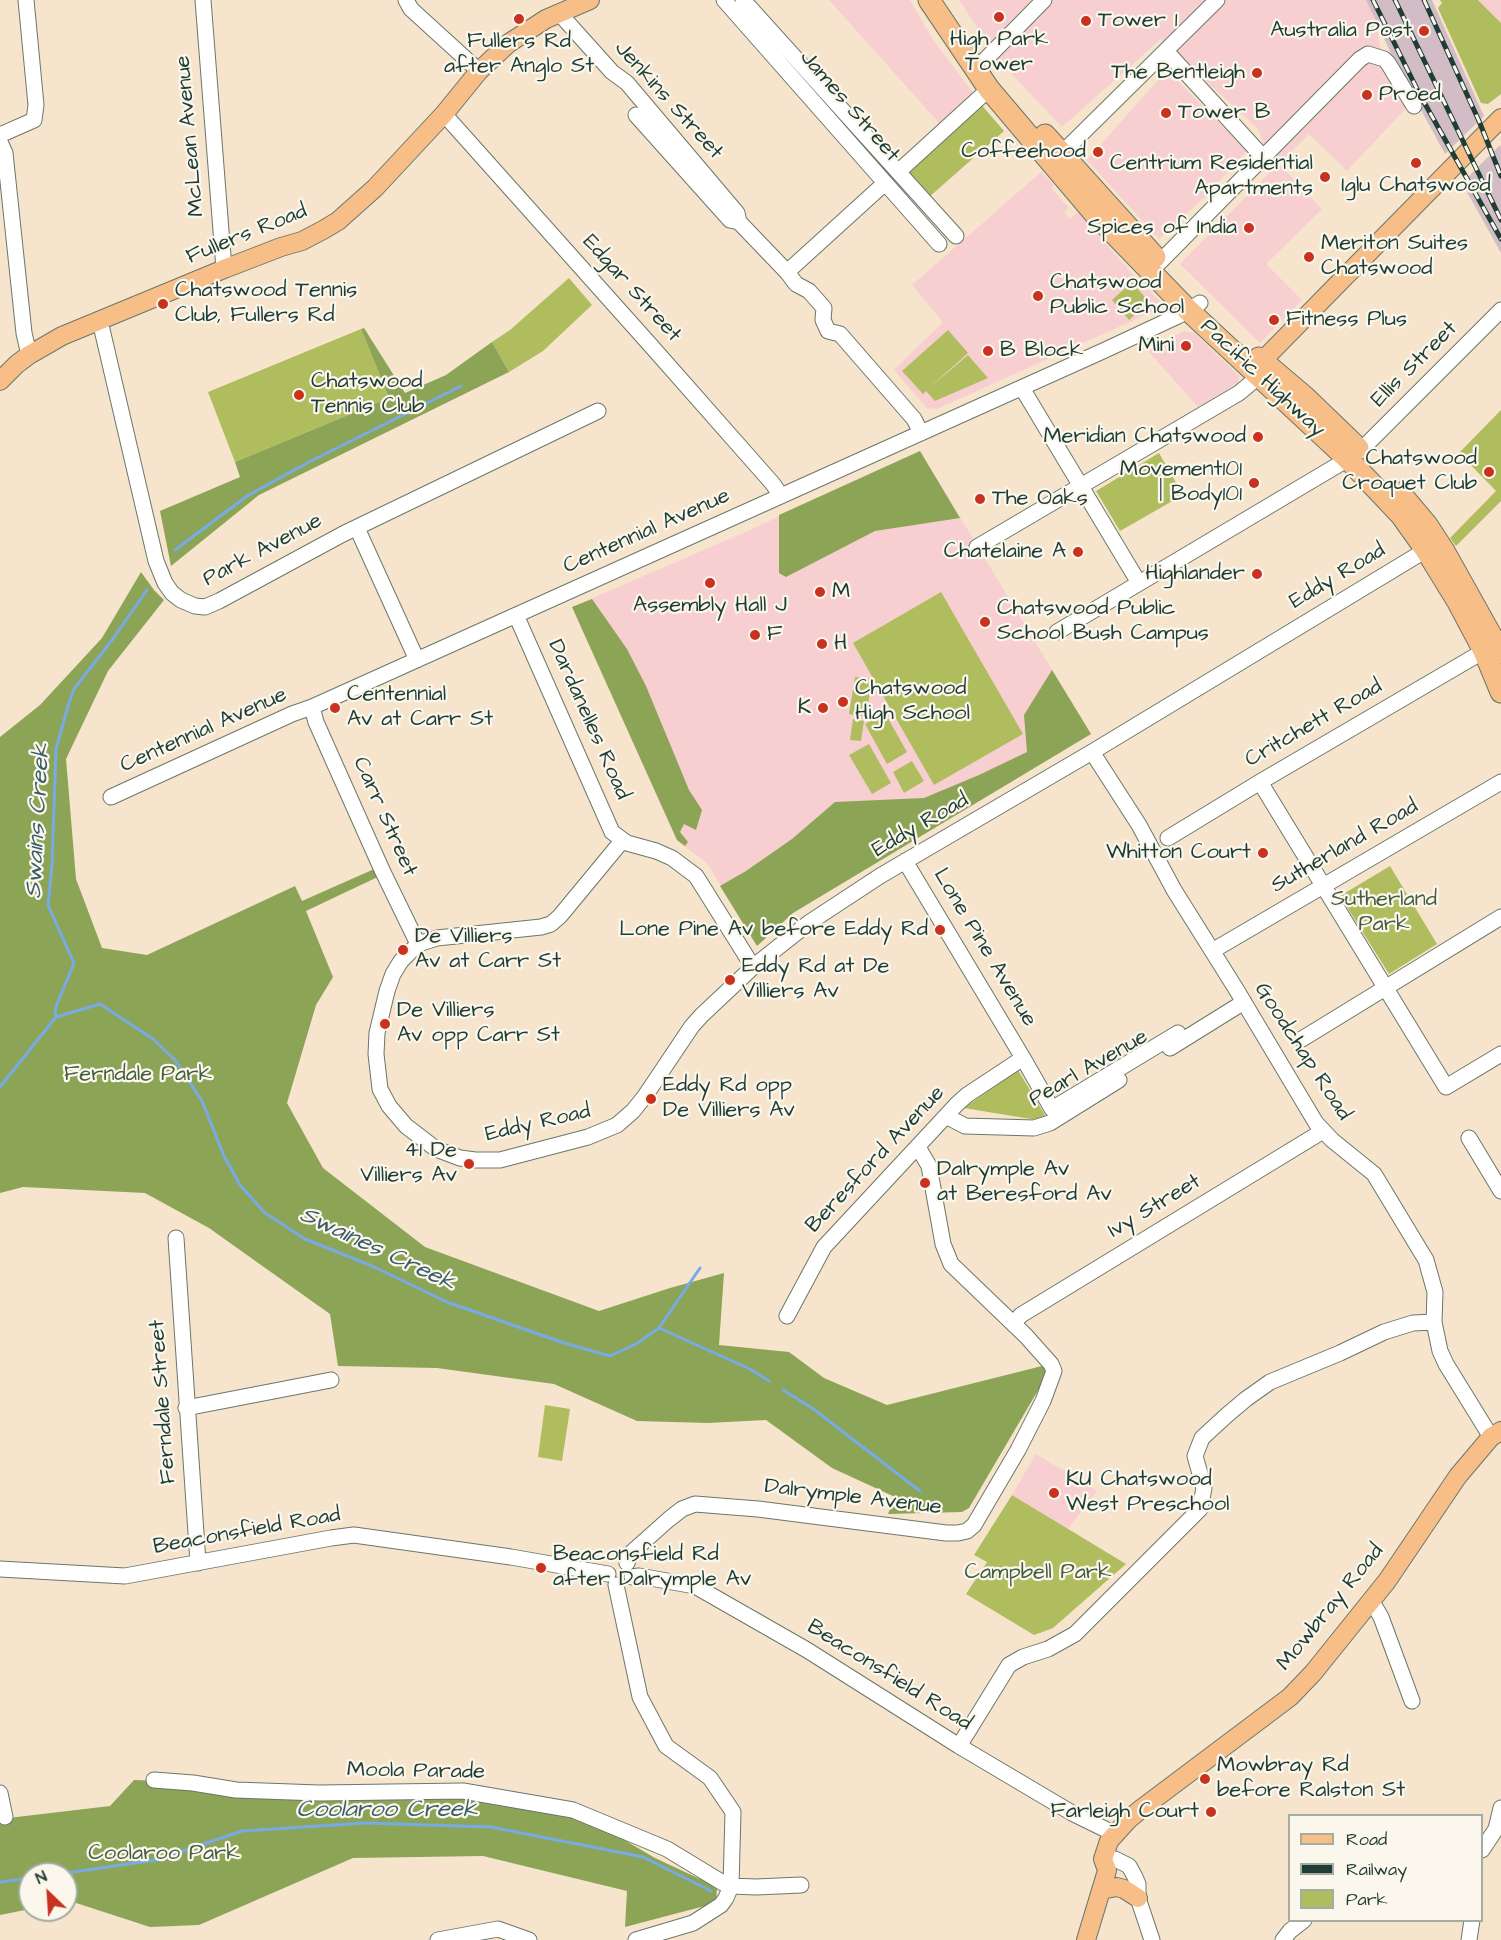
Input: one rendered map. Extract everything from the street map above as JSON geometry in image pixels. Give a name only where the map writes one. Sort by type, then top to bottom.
[{"type":"highway","name":"Pacific Highway","points":[[929,0],[979,65],[1057,158],[1155,267],[1194,307],[1261,368],[1305,397],[1401,515],[1492,652]]},
{"type":"highway","name":"Pacific Highway","points":[[945,0],[989,89],[1057,158]]},
{"type":"highway","name":"Pacific Highway","points":[[1354,455],[1427,525],[1464,586],[1492,652],[1501,692]]},
{"type":"main road","name":"Fullers Road","points":[[0,381],[16,364],[62,336],[225,269],[303,241],[338,221],[375,188],[493,57],[520,34],[559,13],[590,0]]},
{"type":"main road","points":[[1261,368],[1270,353],[1501,118]]},
{"type":"main road","name":"Mowbray Road","points":[[1086,1940],[1111,1864],[1103,1859],[1107,1846],[1115,1834],[1142,1809],[1290,1697],[1313,1673],[1396,1567],[1458,1476],[1496,1434]]},
{"type":"main road","points":[[1101,1890],[1117,1887],[1137,1898]]},
{"type":"street","points":[[0,135],[34,120],[36,105],[26,0]]},
{"type":"street","name":"McLean Avenue","points":[[203,0],[225,269]]},
{"type":"street","points":[[406,0],[411,9],[479,71]]},
{"type":"street","name":"James Street","points":[[724,0],[939,244]]},
{"type":"street","name":"James Street","points":[[743,0],[956,236]]},
{"type":"street","points":[[979,65],[1044,0]]},
{"type":"street","points":[[1057,158],[1216,0]]},
{"type":"street","name":"Jenkins Street","points":[[559,13],[612,72],[627,83],[737,213],[739,222],[796,284],[810,291],[824,308],[823,320],[828,331],[840,334],[914,419],[921,433]]},
{"type":"street","points":[[1166,51],[1263,157]]},
{"type":"street","points":[[1155,267],[1360,59],[1368,54],[1384,58],[1414,106]]},
{"type":"street","points":[[898,171],[989,89]]},
{"type":"street","name":"Edgar Street","points":[[444,114],[773,484],[781,496]]},
{"type":"street","name":"Jenkins Street","points":[[636,115],[730,220],[739,222]]},
{"type":"street","points":[[0,142],[5,153],[24,333],[29,355]]},
{"type":"street","points":[[787,272],[885,183]]},
{"type":"street","name":"Centennial Avenue","points":[[111,797],[1022,388],[1194,307]]},
{"type":"street","name":"Ellis Street","points":[[1057,632],[1354,455],[1501,310]]},
{"type":"street","name":"Park Avenue","points":[[100,321],[156,561],[165,583],[175,596],[195,606],[209,606],[357,528],[598,411]]},
{"type":"street","points":[[977,548],[1239,393],[1251,384],[1261,368]]},
{"type":"street","points":[[1022,388],[1139,584]]},
{"type":"street","points":[[357,528],[417,660]]},
{"type":"street","name":"Eddy Road","points":[[418,944],[400,961],[393,974],[387,991],[376,1044],[380,1089],[383,1098],[397,1115],[426,1142],[446,1153],[475,1160],[510,1158],[588,1137],[617,1125],[633,1111],[692,1026],[753,967],[810,922],[905,861],[1092,752],[1426,550]]},
{"type":"street","name":"Dardanelles Road","points":[[516,615],[612,832],[622,841]]},
{"type":"street","name":"Critchett Road","points":[[1168,838],[1260,782],[1492,652]]},
{"type":"street","name":"Carr Street","points":[[312,708],[316,722],[418,944]]},
{"type":"street","name":"Goodchap Road","points":[[1092,752],[1139,825],[1174,890],[1310,1113],[1323,1131],[1374,1174],[1410,1233],[1427,1263],[1435,1292],[1434,1322],[1440,1351],[1446,1364],[1496,1434]]},
{"type":"street","points":[[1260,782],[1446,1087],[1501,1054]]},
{"type":"street","name":"Sutherland Road","points":[[1212,951],[1501,782]]},
{"type":"street","points":[[418,944],[437,938],[551,924],[622,841],[672,858],[696,876],[753,967]]},
{"type":"street","name":"Lone Pine Avenue","points":[[905,861],[1023,1058]]},
{"type":"street","points":[[1302,1040],[1501,917]]},
{"type":"street","name":"Pearl Avenue","points":[[946,1116],[965,1126],[1034,1128],[1050,1123],[1244,1002]]},
{"type":"street","name":"Pearl Avenue","points":[[1023,1058],[1052,1109],[1178,1033]]},
{"type":"street","name":"Beresford Avenue","points":[[786,1316],[824,1247],[967,1095],[1023,1058]]},
{"type":"street","name":"Ivy Street","points":[[1013,1324],[1021,1315],[1323,1131]]},
{"type":"street","points":[[1469,1138],[1501,1191]]},
{"type":"street","name":"Dalrymple Avenue","points":[[629,1570],[631,1553],[682,1509],[695,1504],[758,1509],[946,1533],[958,1533],[971,1528],[1002,1480],[1054,1376],[1051,1364],[1026,1336],[951,1264],[943,1244],[929,1166],[918,1147]]},
{"type":"street","name":"Ferndale Street","points":[[176,1238],[198,1563]]},
{"type":"street","points":[[959,1746],[1009,1665],[1023,1657],[1048,1649],[1075,1634],[1200,1509],[1204,1488],[1195,1456],[1203,1438],[1227,1415],[1270,1382],[1384,1332],[1413,1323],[1434,1322]]},
{"type":"street","points":[[186,1408],[331,1380]]},
{"type":"street","name":"Beaconsfield Road","points":[[0,1569],[125,1576],[354,1535],[500,1556],[612,1579]]},
{"type":"street","points":[[612,1579],[627,1583],[629,1570],[620,1562],[613,1564],[612,1579],[640,1697],[666,1746],[710,1778],[733,1812],[731,1886],[721,1905],[693,1923],[636,1940]]},
{"type":"street","name":"Beaconsfield Road","points":[[629,1570],[639,1576],[695,1586],[807,1650],[1072,1814],[1115,1834]]},
{"type":"street","points":[[1371,1600],[1382,1617],[1412,1701]]},
{"type":"street","name":"Moola Parade","points":[[154,1780],[236,1790],[319,1793],[463,1791],[573,1810],[668,1849],[731,1886]]},
{"type":"street","points":[[0,1793],[5,1817]]},
{"type":"street","points":[[1483,1848],[1496,1829],[1501,1808]]},
{"type":"street","points":[[1111,1864],[1129,1866],[1138,1884],[1137,1898],[1152,1940]]},
{"type":"street","points":[[731,1886],[801,1885]]},
{"type":"street","points":[[1283,1940],[1301,1922]]},
{"type":"street","points":[[1469,1940],[1472,1922]]},
{"type":"street","points":[[438,1940],[498,1929],[529,1940]]},
{"type":"shaded area","points":[[829,0],[910,0],[934,41],[974,94],[940,124]]},
{"type":"shaded area","points":[[959,0],[1420,0],[1378,36],[1383,65],[1407,107],[1347,171],[1309,134],[1279,164],[1322,209],[1266,264],[1302,300],[1260,343],[1180,264],[1273,169],[1258,129],[1161,39],[1062,127],[1001,63]]},
{"type":"shaded area","points":[[1366,0],[1432,0],[1484,116],[1445,154],[1396,64]]},
{"type":"shaded area","points":[[1478,0],[1501,0],[1501,23]]},
{"type":"shaded area","points":[[1167,70],[1247,151],[1204,198],[1159,239],[1087,160]]},
{"type":"shaded area","points":[[1500,145],[1501,148],[1501,253],[1462,183]]},
{"type":"shaded area","name":"Chatswood Public School","points":[[1041,172],[1054,185],[1051,188],[1069,208],[1064,212],[1070,219],[1078,212],[1137,279],[1165,306],[937,409],[927,408],[894,370],[943,322],[912,285]]},
{"type":"shaded area","points":[[1184,331],[1194,333],[1239,376],[1238,383],[1198,407],[1147,350]]},
{"type":"shaded area","name":"Chatswood High School","points":[[920,451],[1091,734],[793,913],[757,946],[707,863],[677,841],[572,607],[750,530]]},
{"type":"shaded area","name":"KU Chatswood West Preschool","points":[[1036,1454],[1097,1491],[1068,1529],[1012,1495]]},
{"type":"green space","points":[[1440,0],[1478,0],[1501,23],[1501,94],[1488,104],[1481,103],[1438,8],[1442,3]]},
{"type":"green space","points":[[979,102],[1004,131],[928,198],[903,169]]},
{"type":"green space","points":[[569,278],[592,305],[543,351],[509,372],[492,342],[510,330]]},
{"type":"green space","points":[[1132,282],[1149,302],[1129,320],[1112,300]]},
{"type":"green space","points":[[364,328],[405,393],[446,375],[492,342],[509,372],[259,495],[171,566],[160,511],[240,477],[235,462],[389,398],[361,329]]},
{"type":"green space","name":"Chatswood Tennis Club","points":[[361,329],[389,398],[235,462],[208,392]]},
{"type":"green space","points":[[948,330],[968,353],[928,389],[968,355],[988,378],[935,401],[926,391],[923,394],[902,371]]},
{"type":"green space","name":"Chatswood Croquet Club","points":[[1501,410],[1501,501],[1456,546],[1450,538],[1496,491],[1459,453]]},
{"type":"green space","points":[[920,451],[960,518],[875,531],[786,577],[779,573],[779,515]]},
{"type":"green space","points":[[1159,453],[1183,495],[1120,531],[1096,491]]},
{"type":"green space","name":"Ferndale Park","points":[[141,572],[164,600],[108,671],[66,759],[76,879],[102,948],[147,955],[295,886],[302,901],[381,866],[384,874],[306,911],[333,977],[316,1005],[287,1103],[323,1168],[425,1247],[599,1311],[724,1273],[719,1345],[789,1352],[824,1378],[887,1405],[1046,1365],[1047,1375],[969,1508],[962,1512],[888,1514],[895,1497],[832,1468],[766,1420],[708,1423],[637,1421],[554,1384],[437,1368],[338,1366],[330,1314],[209,1228],[145,1193],[23,1187],[0,1193],[0,737],[40,705],[102,638]]},
{"type":"green space","points":[[941,592],[1023,734],[934,785],[853,643]]},
{"type":"green space","points":[[592,599],[627,649],[646,686],[689,790],[702,810],[696,830],[684,824],[680,832],[688,842],[685,846],[677,840],[572,607]]},
{"type":"green space","points":[[1052,670],[1091,734],[793,913],[757,946],[720,886],[792,839],[835,802],[924,798],[1027,752],[1024,715]]},
{"type":"green space","points":[[855,677],[872,679],[866,717],[849,714]]},
{"type":"green space","points":[[885,713],[907,752],[887,764],[865,724]]},
{"type":"green space","points":[[853,719],[864,721],[861,741],[850,740]]},
{"type":"green space","points":[[869,744],[891,783],[872,794],[849,755]]},
{"type":"green space","points":[[912,761],[924,781],[904,793],[893,772]]},
{"type":"green space","name":"Sutherland Park","points":[[1390,866],[1437,944],[1389,974],[1340,896]]},
{"type":"green space","points":[[1018,1070],[1049,1122],[964,1108]]},
{"type":"green space","points":[[545,1405],[570,1409],[562,1461],[538,1457]]},
{"type":"green space","name":"Campbell Park","points":[[1012,1495],[1126,1564],[1053,1628],[1034,1635],[966,1594],[987,1562],[974,1555]]},
{"type":"green space","name":"Coolaroo Park","points":[[134,1780],[463,1791],[573,1810],[655,1858],[717,1887],[716,1903],[625,1927],[627,1891],[483,1856],[353,1858],[199,1925],[150,1927],[78,1904],[78,1862],[18,1862],[18,1911],[0,1915],[0,1819],[110,1806]]},
{"type":"waterway","points":[[175,550],[247,496],[307,463],[461,386]]},
{"type":"waterway","name":"Swains Creek","points":[[0,1087],[56,1017],[55,1009],[74,963],[48,905],[52,866],[56,749],[69,703],[74,689],[147,590]]},
{"type":"waterway","name":"Swaines Creek","points":[[56,1017],[100,1004],[153,1039],[175,1060],[202,1101],[224,1156],[240,1185],[265,1213],[305,1239],[372,1266],[447,1302],[564,1343],[610,1356],[636,1344],[659,1328],[750,1369],[769,1381]]},
{"type":"waterway","points":[[659,1328],[700,1268]]},
{"type":"waterway","name":"Swaines Creek","points":[[783,1390],[812,1408],[920,1491]]},
{"type":"waterway","name":"Coolaroo Creek","points":[[78,1871],[156,1860],[242,1831],[365,1823],[491,1827],[643,1857],[711,1891]]},
{"type":"waterway","name":"Coolaroo Creek","points":[[0,1882],[18,1880]]},
{"type":"railway","points":[[1373,0],[1420,95],[1501,239]]},
{"type":"railway","points":[[1395,0],[1501,220]]},
{"type":"railway","points":[[1424,0],[1479,121],[1501,176]]},
{"type":"place","name":"High Park Tower","points":[[999,17]]},
{"type":"place","name":"Fullers Rd after Anglo St","points":[[519,19]]},
{"type":"place","name":"Tower 1","points":[[1086,21]]},
{"type":"place","name":"Australia Post","points":[[1424,31]]},
{"type":"place","name":"The Bentleigh","points":[[1257,73]]},
{"type":"place","name":"Proed","points":[[1367,95]]},
{"type":"place","name":"Tower B","points":[[1166,113]]},
{"type":"place","name":"Coffeehood","points":[[1098,152]]},
{"type":"place","name":"Iglu Chatswood","points":[[1416,163]]},
{"type":"place","name":"Centrium Residential Apartments","points":[[1325,177]]},
{"type":"place","name":"Spices of India","points":[[1249,228]]},
{"type":"place","name":"Meriton Suites Chatswood","points":[[1309,257]]},
{"type":"place","name":"Chatswood Public School","points":[[1038,296]]},
{"type":"place","name":"Chatswood Tennis Club, Fullers Rd","points":[[163,304]]},
{"type":"place","name":"Fitness Plus","points":[[1274,320]]},
{"type":"place","name":"Mini","points":[[1186,346]]},
{"type":"place","name":"B Block","points":[[988,351]]},
{"type":"place","name":"Chatswood Tennis Club","points":[[299,395]]},
{"type":"place","name":"Meridian Chatswood","points":[[1258,437]]},
{"type":"place","name":"Chatswood Croquet Club","points":[[1489,472]]},
{"type":"place","name":"Movement101 | Body101","points":[[1254,483]]},
{"type":"place","name":"The Oaks","points":[[980,499]]},
{"type":"place","name":"Chatelaine A","points":[[1078,552]]},
{"type":"place","name":"Highlander","points":[[1257,574]]},
{"type":"place","name":"Assembly Hall J","points":[[710,583]]},
{"type":"place","name":"M","points":[[820,592]]},
{"type":"place","name":"Chatswood Public School Bush Campus","points":[[985,622]]},
{"type":"place","name":"F","points":[[755,635]]},
{"type":"place","name":"H","points":[[822,644]]},
{"type":"place","name":"Chatswood High School","points":[[843,702]]},
{"type":"place","name":"Centennial Av at Carr St","points":[[335,708]]},
{"type":"place","name":"K","points":[[823,708]]},
{"type":"place","name":"Whitton Court","points":[[1263,853]]},
{"type":"place","name":"Lone Pine Av before Eddy Rd","points":[[940,930]]},
{"type":"place","name":"De Villiers Av at Carr St","points":[[403,950]]},
{"type":"place","name":"Eddy Rd at De Villiers Av","points":[[730,980]]},
{"type":"place","name":"De Villiers Av opp Carr St","points":[[385,1024]]},
{"type":"place","name":"Eddy Rd opp De Villiers Av","points":[[651,1099]]},
{"type":"place","name":"41 De Villiers Av","points":[[469,1164]]},
{"type":"place","name":"Dalrymple Av at Beresford Av","points":[[925,1183]]},
{"type":"place","name":"KU Chatswood West Preschool","points":[[1054,1493]]},
{"type":"place","name":"Beaconsfield Rd after Dalrymple Av","points":[[541,1568]]},
{"type":"place","name":"Mowbray Rd before Ralston St","points":[[1205,1779]]},
{"type":"place","name":"Farleigh Court","points":[[1211,1812]]}]
